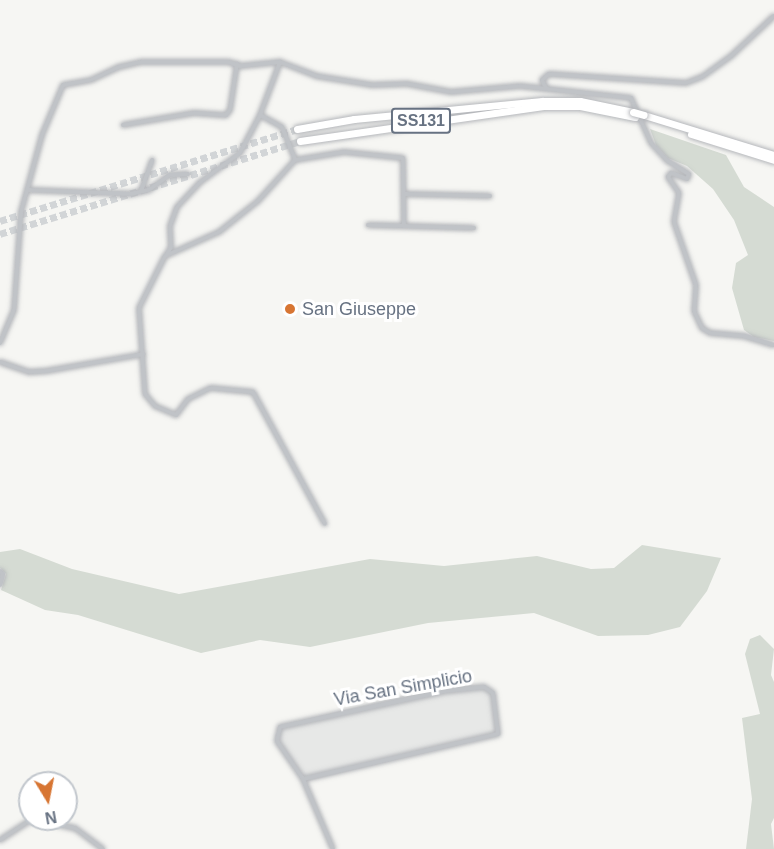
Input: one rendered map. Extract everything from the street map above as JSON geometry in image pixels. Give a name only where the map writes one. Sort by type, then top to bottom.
[{"type":"highway","name":"SS131","points":[[297,129],[354,119],[519,103],[580,101],[774,155]]},
{"type":"highway","points":[[519,103],[526,107]]},
{"type":"highway","name":"SS131","points":[[300,141],[526,107],[580,106],[634,115]]},
{"type":"highway","name":"SS131","points":[[645,118],[774,160]]},
{"type":"street","points":[[546,88],[542,80],[549,74],[686,83],[702,77],[730,57],[774,16]]},
{"type":"street","points":[[0,343],[14,310],[19,223],[42,135],[65,84],[91,80],[119,67],[141,62],[237,64],[280,62],[316,76],[372,85],[408,84],[451,92],[520,86],[631,98],[651,143],[668,161],[688,174],[687,179],[671,174],[668,177],[679,193],[674,222],[696,285],[694,310],[702,328],[710,333],[744,336],[774,345]]},
{"type":"street","points":[[280,62],[261,115],[240,153],[199,183],[177,207],[170,226],[171,247],[140,308],[145,394],[155,406],[176,415],[188,399],[211,388],[253,392],[325,524]]},
{"type":"street","points":[[123,125],[194,113],[226,115],[230,110],[237,64]]},
{"type":"street","points":[[261,115],[282,127],[295,160]]},
{"type":"street","points":[[167,254],[219,232],[258,201],[295,160],[344,153],[403,158],[404,226]]},
{"type":"street","points":[[141,191],[152,160]]},
{"type":"street","points":[[29,190],[141,191],[170,175],[188,174]]},
{"type":"street","points":[[405,194],[490,196]]},
{"type":"street","points":[[368,225],[474,228]]},
{"type":"street","points":[[0,362],[29,372],[144,354]]},
{"type":"street","points":[[0,571],[0,585]]},
{"type":"street","name":"Via San Simplicio","points":[[303,779],[498,734],[493,693],[484,687],[445,691],[280,727],[277,741],[303,779],[333,849]]},
{"type":"street","points":[[0,840],[29,821],[39,820],[75,828],[103,849]]},
{"type":"shaded area","points":[[650,129],[726,155],[744,187],[774,207],[774,341],[754,337],[744,330],[732,288],[736,263],[748,255],[734,220],[713,189],[687,166],[668,158],[656,145]]},
{"type":"shaded area","points":[[642,545],[721,558],[707,591],[680,627],[648,635],[598,636],[534,613],[428,623],[310,647],[260,640],[201,653],[78,615],[45,610],[1,590],[6,574],[0,568],[0,552],[20,549],[72,569],[179,594],[370,559],[444,566],[537,556],[591,569],[614,568]]},
{"type":"shaded area","points":[[760,635],[774,649],[771,675],[774,682],[774,818],[771,824],[774,849],[746,849],[752,799],[742,718],[760,714],[745,654],[750,639]]},
{"type":"shaded area","points":[[475,685],[492,689],[501,735],[305,782],[279,746],[275,735],[285,724],[444,686]]},
{"type":"tunnel","points":[[0,221],[297,129]]},
{"type":"tunnel","points":[[0,234],[300,141]]},
{"type":"place","name":"San Giuseppe","points":[[290,309]]}]
